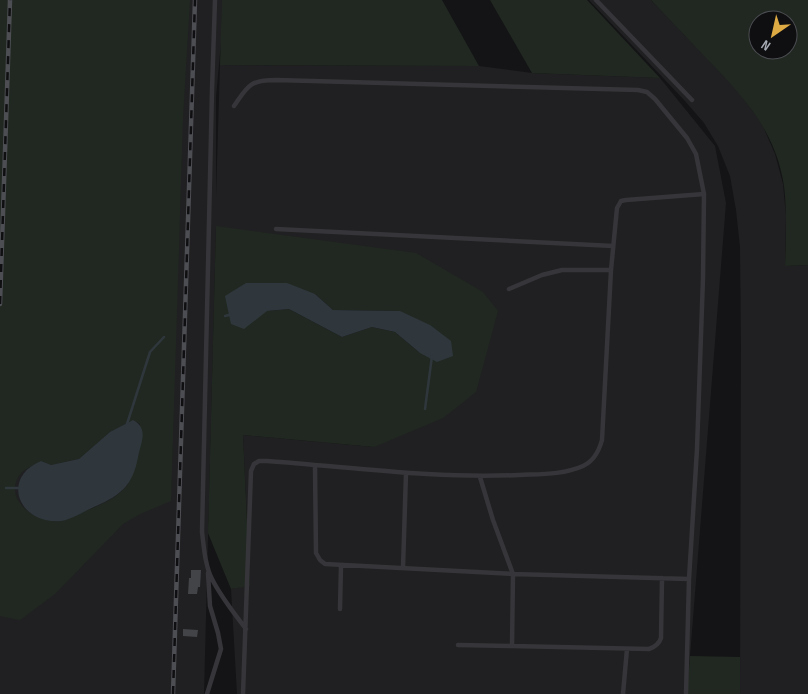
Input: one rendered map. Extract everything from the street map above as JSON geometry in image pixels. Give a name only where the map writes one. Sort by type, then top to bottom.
[{"type":"lane","points":[[207,694],[221,649],[208,597],[208,569],[204,550],[202,519],[215,0]]},
{"type":"lane","points":[[596,0],[692,100]]},
{"type":"lane","points":[[234,106],[252,83],[259,80],[638,90],[647,92],[655,98],[686,138],[696,154],[704,194],[703,278],[689,579],[686,694]]},
{"type":"lane","points":[[244,694],[251,471],[254,464],[259,461],[480,477],[551,473],[574,469],[588,463],[598,452],[602,440],[611,270],[617,208],[621,201],[704,194]]},
{"type":"lane","points":[[276,229],[613,246]]},
{"type":"lane","points":[[509,289],[542,275],[562,270],[611,270]]},
{"type":"lane","points":[[315,466],[316,553],[320,560],[326,564],[512,574],[689,579]]},
{"type":"lane","points":[[403,568],[406,473]]},
{"type":"lane","points":[[480,477],[512,574],[512,646]]},
{"type":"lane","points":[[340,565],[340,609]]},
{"type":"lane","points":[[208,569],[217,589],[246,629]]},
{"type":"lane","points":[[458,645],[649,649],[659,643],[662,638],[662,578]]},
{"type":"lane","points":[[623,694],[627,649]]},
{"type":"shaded area","points":[[0,0],[225,0],[216,97],[216,196],[220,65],[479,66],[532,73],[660,78],[715,146],[726,203],[687,694],[237,694],[231,589],[250,585],[243,435],[374,447],[498,311],[216,227],[204,694],[0,694]]},
{"type":"shaded area","points":[[0,0],[190,0],[183,118],[171,501],[140,514],[123,524],[55,594],[20,620],[0,616]],"holes":[[[133,420],[140,424],[130,479],[123,490],[111,499],[62,521],[42,519],[24,508],[18,501],[15,492],[16,483],[21,473],[25,470],[41,461],[51,465],[79,459],[110,432]]]},
{"type":"shaded area","points":[[222,0],[442,0],[479,66],[220,65]]},
{"type":"shaded area","points":[[490,0],[587,0],[660,78],[532,73]]},
{"type":"shaded area","points":[[589,0],[651,0],[740,93],[762,124],[775,154],[783,184],[786,216],[785,266],[808,265],[808,694],[740,694],[740,247],[730,176],[718,146],[704,123]]},
{"type":"shaded area","points":[[651,0],[808,0],[808,265],[785,266],[786,216],[784,186],[780,166],[766,131],[733,86]]},
{"type":"shaded area","points":[[216,226],[416,253],[483,292],[498,311],[476,392],[443,418],[374,447],[243,435],[250,586],[231,589],[208,533]],"holes":[[[315,294],[333,310],[400,311],[420,353],[395,332],[372,327],[342,337],[289,309],[267,311]]]},
{"type":"shaded area","points":[[246,283],[287,283],[315,294],[333,310],[400,311],[430,325],[451,341],[453,356],[437,362],[420,353],[395,332],[372,327],[342,337],[289,309],[267,311],[244,329],[231,324],[225,296]]},
{"type":"shaded area","points":[[133,420],[141,427],[143,436],[133,475],[119,493],[105,502],[61,521],[46,520],[34,516],[25,508],[20,499],[18,489],[21,478],[28,469],[41,461],[51,465],[79,459],[110,432]]},
{"type":"shaded area","points":[[690,656],[740,657],[740,694],[687,694]]},
{"type":"building","points":[[191,570],[201,570],[200,587],[198,587],[197,594],[188,594]]},
{"type":"building","points":[[183,629],[198,630],[197,637],[183,636]]},
{"type":"waterway","points":[[225,316],[233,314]]},
{"type":"waterway","points":[[127,424],[150,352],[164,337]]},
{"type":"waterway","points":[[425,409],[432,356]]},
{"type":"waterway","points":[[6,488],[18,488]]},
{"type":"railway","points":[[0,304],[10,0]]},
{"type":"railway","points":[[173,694],[195,0]]}]
